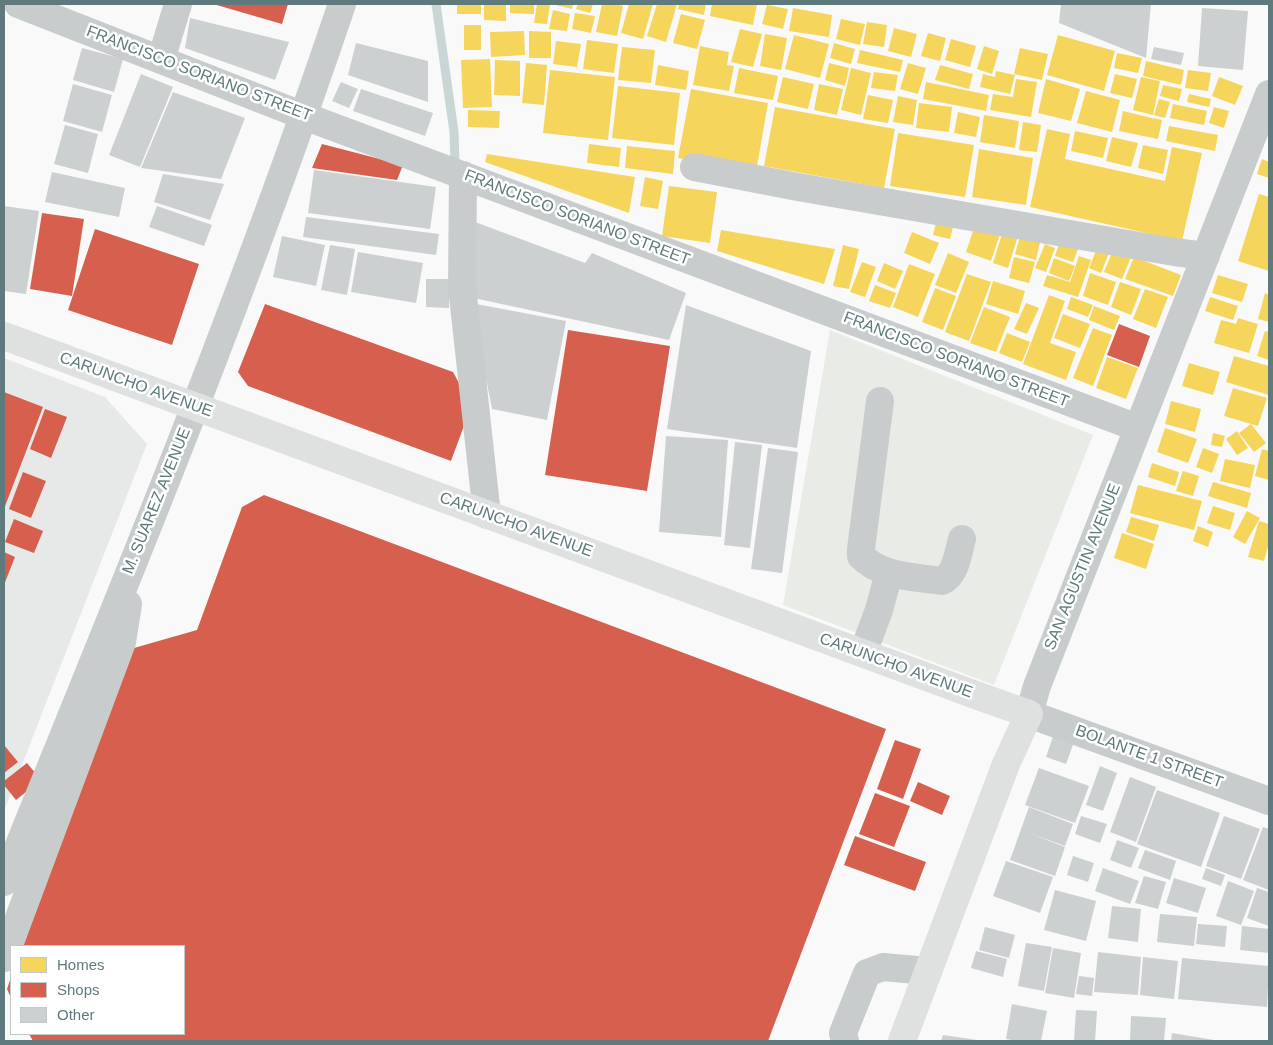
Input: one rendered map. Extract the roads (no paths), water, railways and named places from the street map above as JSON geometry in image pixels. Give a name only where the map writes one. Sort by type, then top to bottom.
[{"type":"main road","name":"CARUNCHO AVENUE","points":[[4,336],[1028,714]]},
{"type":"main road","name":"SAN AGUSTIN AVENUE","points":[[902,1041],[1006,764],[1028,714]]},
{"type":"street","name":"FRANCISCO SORIANO STREET","points":[[18,4],[304,116],[1138,428]]},
{"type":"street","points":[[161,60],[178,4]]},
{"type":"street","name":"M. SUAREZ AVENUE","points":[[4,882],[195,407],[304,116],[342,4]]},
{"type":"street","name":"SAN AGUSTIN AVENUE","points":[[1028,714],[1037,686],[1269,94]]},
{"type":"street","points":[[694,167],[1135,246],[1206,256]]},
{"type":"street","points":[[463,175],[462,287],[486,515]]},
{"type":"street","points":[[880,401],[861,556],[866,561],[889,573],[942,581],[952,573],[962,539]]},
{"type":"street","points":[[4,958],[122,642],[134,559]]},
{"type":"street","points":[[863,653],[879,610],[889,573]]},
{"type":"street","name":"BOLANTE 1 STREET","points":[[1028,714],[1269,801]]},
{"type":"street","points":[[845,1041],[843,1033],[867,973],[883,967],[928,971]]},
{"type":"waterway","points":[[436,4],[454,132],[455,163]]}]
